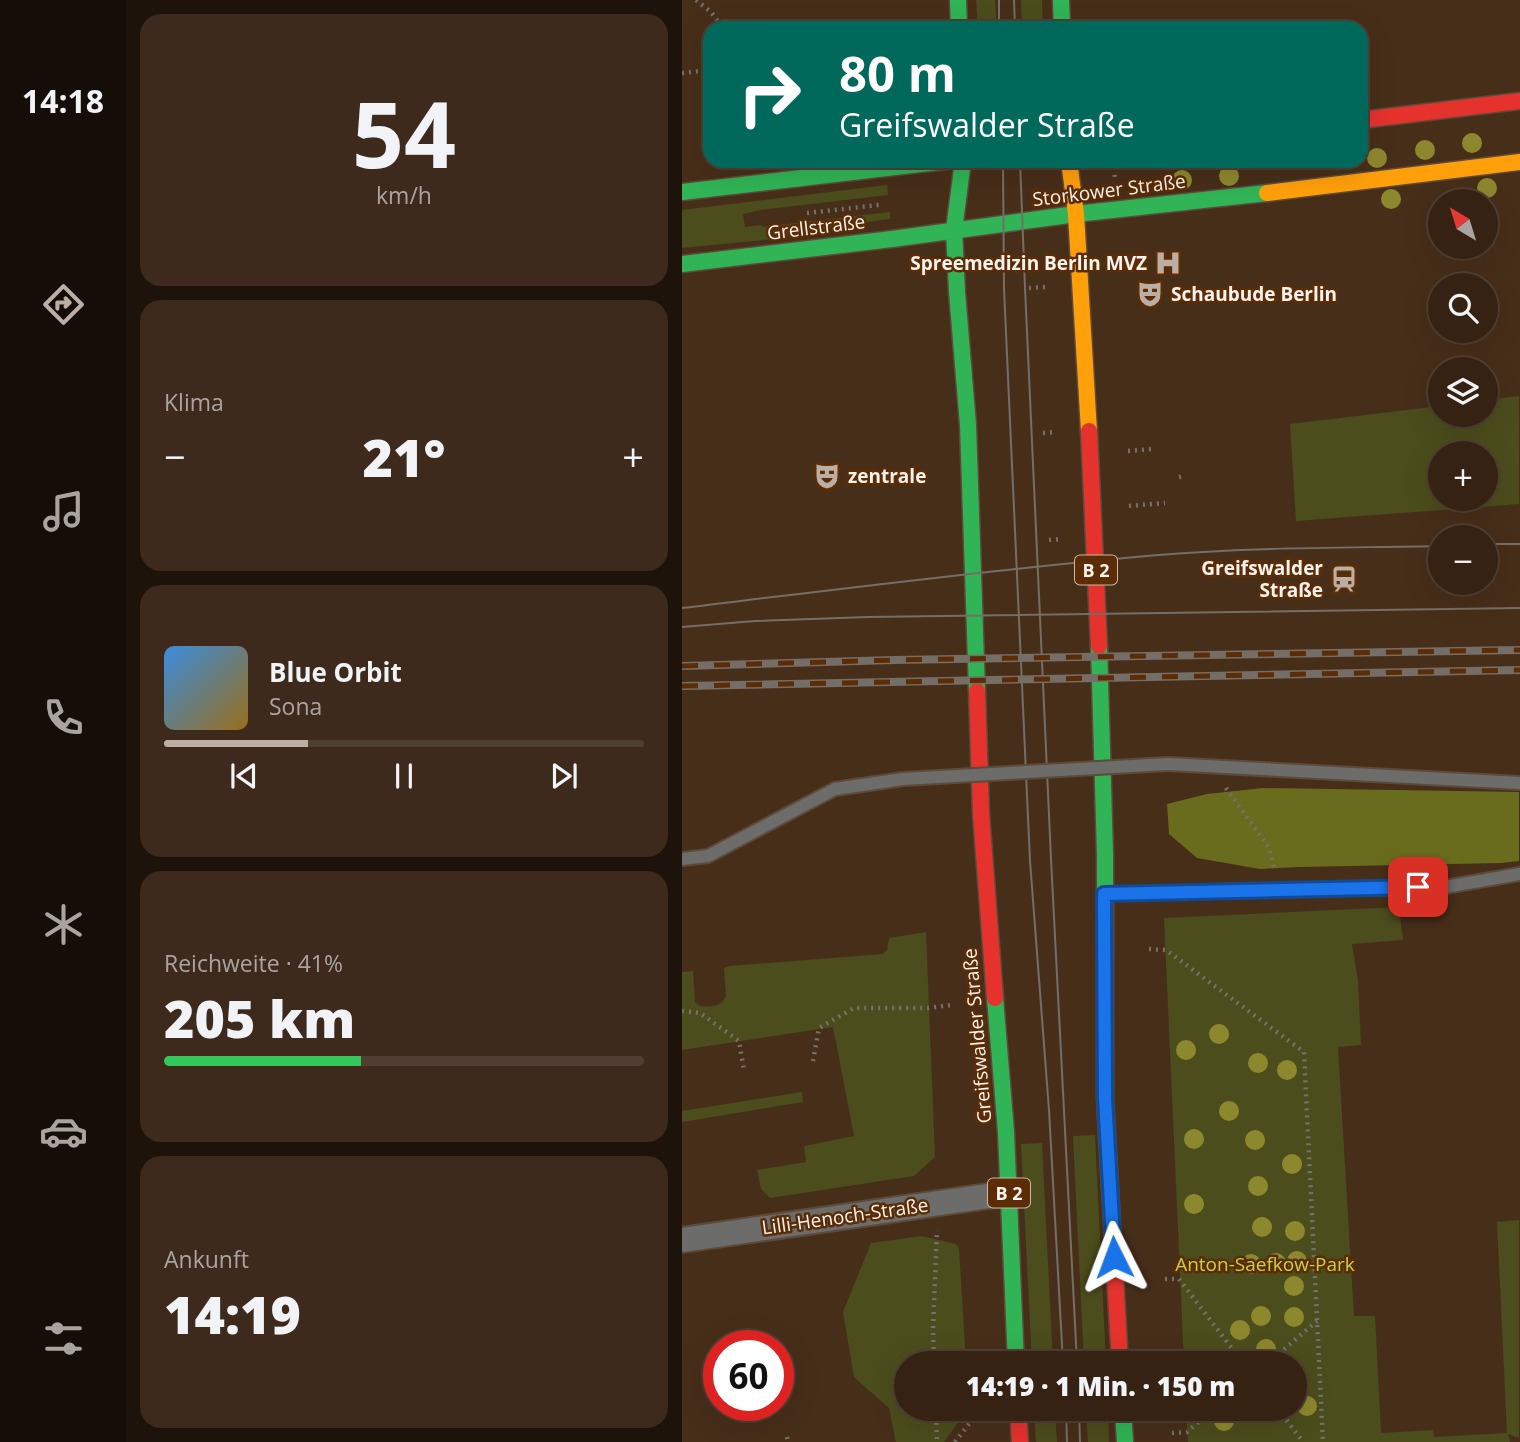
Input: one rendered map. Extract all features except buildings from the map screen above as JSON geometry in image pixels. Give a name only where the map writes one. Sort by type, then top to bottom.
[{"type":"main road","points":[[958,0],[959,21]]},
{"type":"main road","points":[[1061,0],[1062,21]]},
{"type":"main road","points":[[1368,119],[1520,102]]},
{"type":"main road","name":"Storkower Straße","points":[[954,230],[1520,162]]},
{"type":"main road","points":[[682,192],[886,168]]},
{"type":"main road","name":"Greifswalder Straße","points":[[962,168],[954,230],[968,425],[981,826],[1006,1132],[1016,1351]]},
{"type":"main road","name":"B 2","points":[[1070,168],[1076,214],[1097,592],[1104,894],[1105,1098],[1120,1351]]},
{"type":"main road","name":"Grellstraße","points":[[682,264],[954,230]]},
{"type":"main road","points":[[1019,1421],[1020,1442]]},
{"type":"main road","points":[[1124,1421],[1125,1442]]},
{"type":"street","name":"Lilli-Henoch-Straße","points":[[682,1240],[1009,1193]]},
{"type":"lane","points":[[682,859],[708,856],[835,789],[903,779],[1168,764],[1520,783]]},
{"type":"lane","points":[[1104,894],[1445,887],[1520,874]]},
{"type":"path","points":[[696,0],[718,21]]},
{"type":"path","points":[[682,73],[703,71]]},
{"type":"path","points":[[807,213],[890,204]]},
{"type":"path","points":[[1028,288],[1051,286]]},
{"type":"path","points":[[1128,451],[1152,449]]},
{"type":"path","points":[[1129,506],[1165,503]]},
{"type":"path","points":[[1229,794],[1269,848]]},
{"type":"path","points":[[1149,949],[1166,950],[1304,1052],[1323,1442]]},
{"type":"path","points":[[813,1060],[819,1028],[854,1008],[929,1008],[951,1005]]},
{"type":"path","points":[[682,1011],[700,1013],[739,1041],[744,1070]]},
{"type":"path","points":[[934,1351],[937,1225]]},
{"type":"path","points":[[1165,1279],[1179,1279],[1234,1351]]},
{"type":"path","points":[[1282,1351],[1317,1321]]},
{"type":"path","points":[[936,1421],[937,1442]]},
{"type":"path","points":[[955,1442],[971,1421]]},
{"type":"path","points":[[1172,1433],[1187,1432],[1200,1421]]},
{"type":"path","points":[[1287,1421],[1303,1442]]},
{"type":"green space","points":[[976,0],[995,0],[996,21],[978,21]]},
{"type":"green space","points":[[1021,0],[1042,0],[1043,21],[1022,21]]},
{"type":"green space","points":[[887,185],[888,195],[743,214],[745,227],[890,212],[890,219],[773,239],[682,248],[682,210]]},
{"type":"green space","points":[[1519,396],[1519,504],[1498,506],[1498,441],[1428,441],[1428,511],[1296,521],[1290,424],[1428,407],[1428,427],[1498,427],[1498,398]]},
{"type":"green space","name":"Anton-Saefkow-Park","points":[[1399,907],[1403,940],[1352,944],[1358,981],[1361,1045],[1338,1047],[1354,1316],[1375,1316],[1381,1433],[1433,1430],[1434,1437],[1507,1433],[1497,1222],[1519,1220],[1519,1438],[1508,1434],[1510,1442],[1188,1442],[1187,1421],[1307,1421],[1307,1351],[1183,1351],[1164,918]]},
{"type":"green space","points":[[926,932],[935,1157],[914,1176],[770,1198],[761,1189],[757,1170],[806,1162],[804,1146],[854,1136],[833,1027],[682,1050],[682,972],[693,971],[695,1002],[700,1006],[715,1006],[726,996],[724,968],[729,966],[883,954],[887,950],[889,938]]},
{"type":"green space","points":[[802,1092],[803,1102],[682,1122],[682,1111]]},
{"type":"green space","points":[[1095,1135],[1105,1351],[1083,1351],[1073,1136]]},
{"type":"green space","points":[[1042,1143],[1052,1351],[1031,1351],[1021,1144]]},
{"type":"green space","points":[[922,1236],[956,1244],[959,1248],[965,1351],[894,1351],[894,1421],[959,1421],[944,1442],[896,1442],[889,1408],[854,1377],[843,1312],[871,1243]]},
{"type":"green space","points":[[1035,1421],[1056,1421],[1057,1442],[1036,1442]]},
{"type":"green space","points":[[1087,1421],[1108,1421],[1109,1442],[1088,1442]]},
{"type":"shaded area","points":[[1263,788],[1519,792],[1519,861],[1260,869],[1197,858],[1169,834],[1167,804],[1207,794]]},
{"type":"tram line","points":[[999,0],[999,21]]},
{"type":"tram line","points":[[1014,0],[1015,21]]},
{"type":"tram line","points":[[1003,168],[1004,289],[1030,861],[1049,1110],[1062,1351]]},
{"type":"tram line","points":[[1020,168],[1076,1351]]},
{"type":"tram line","points":[[1498,544],[1520,544]]},
{"type":"tram line","points":[[682,608],[979,573],[1193,552],[1428,546]]},
{"type":"tram line","points":[[682,627],[868,617],[1520,608]]},
{"type":"tram line","points":[[1066,1421],[1067,1442]]},
{"type":"tram line","points":[[1079,1421],[1080,1442]]},
{"type":"railway","points":[[682,666],[1520,650]]},
{"type":"railway","points":[[682,686],[1520,670]]},
{"type":"traffic: fast","points":[[958,0],[959,21]]},
{"type":"traffic: fast","points":[[1061,0],[1062,21]]},
{"type":"traffic: fast","points":[[682,192],[886,168]]},
{"type":"traffic: fast","points":[[962,168],[954,230],[968,425],[977,691]]},
{"type":"traffic: fast","points":[[682,264],[1076,214],[1267,193]]},
{"type":"traffic: fast","points":[[1099,646],[1105,855],[1105,1098],[1109,1170]]},
{"type":"traffic: fast","points":[[995,998],[1006,1132],[1015,1351]]},
{"type":"traffic: fast","points":[[1124,1421],[1125,1442]]},
{"type":"traffic: slow","points":[[1267,193],[1520,162]]},
{"type":"traffic: slow","points":[[1070,168],[1076,214],[1089,431]]},
{"type":"traffic: jam","points":[[1368,119],[1520,101]]},
{"type":"traffic: jam","points":[[1089,431],[1099,646]]},
{"type":"traffic: jam","points":[[977,691],[981,814],[995,998]]},
{"type":"traffic: jam","points":[[1109,1170],[1119,1351]]},
{"type":"traffic: jam","points":[[1019,1421],[1020,1442]]},
{"type":"place","name":"Spreemedizin Berlin MVZ","points":[[1168,263]]},
{"type":"place","name":"Schaubude Berlin","points":[[1150,294]]},
{"type":"place","name":"zentrale","points":[[827,476]]},
{"type":"place","name":"Greifswalder Straße","points":[[1344,579]]},
{"type":"route","points":[[1114,1257],[1105,1098],[1104,894],[1418,887]]}]
